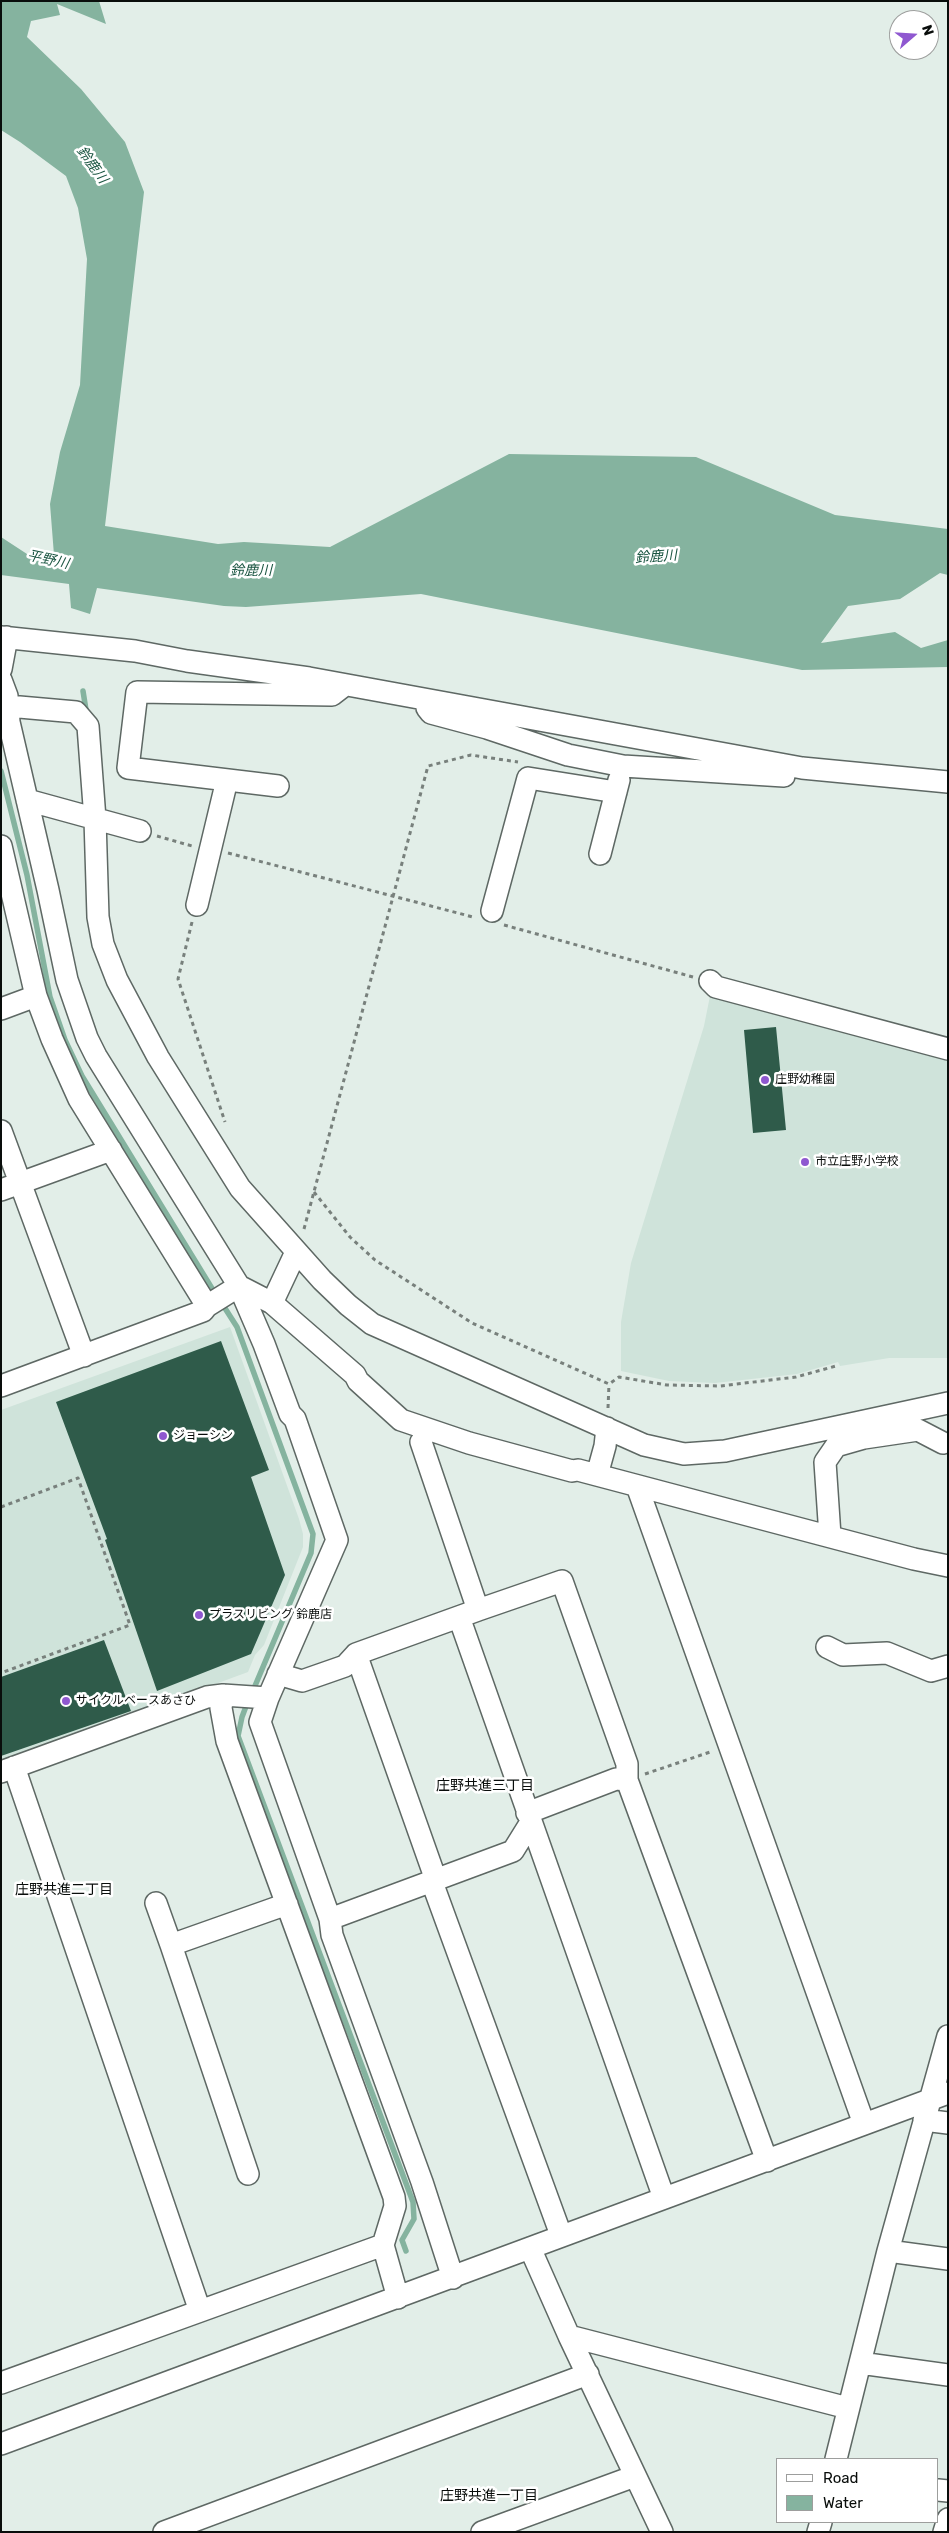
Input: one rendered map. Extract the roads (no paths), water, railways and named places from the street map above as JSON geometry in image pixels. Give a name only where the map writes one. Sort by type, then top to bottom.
[{"type":"street","points":[[1,670],[4,637],[135,650],[187,661],[309,678],[802,768],[948,782]]},
{"type":"street","points":[[1,680],[66,980],[87,1038],[236,1288],[264,1344],[290,1414],[295,1419],[337,1540],[278,1674],[260,1722],[330,1919],[332,1935],[328,1969],[394,2197],[395,2206],[383,2245],[398,2298]]},
{"type":"street","points":[[278,786],[128,768],[136,692],[332,695],[345,685]]},
{"type":"street","points":[[420,698],[431,714],[487,728],[568,755],[623,766],[786,777],[802,768]]},
{"type":"street","points":[[8,706],[76,712],[88,726],[102,821],[98,917],[103,944],[117,980],[158,1057],[240,1188],[299,1244],[348,1305],[372,1324],[644,1444],[684,1454],[725,1451],[948,1403]]},
{"type":"street","points":[[600,854],[623,766]]},
{"type":"street","points":[[489,917],[528,778],[616,792]]},
{"type":"street","points":[[197,905],[227,780]]},
{"type":"street","points":[[27,800],[140,831]]},
{"type":"street","points":[[1,846],[36,996],[69,1080],[207,1306]]},
{"type":"street","points":[[710,982],[716,988],[948,1049]]},
{"type":"street","points":[[2,1007],[36,996]]},
{"type":"street","points":[[1,1130],[11,1187],[84,1356]]},
{"type":"street","points":[[11,1187],[110,1150]]},
{"type":"street","points":[[272,1303],[299,1244]]},
{"type":"street","points":[[236,1288],[272,1303],[355,1375],[358,1381],[401,1420],[469,1443],[572,1471],[578,1470],[948,1566]]},
{"type":"street","points":[[1,1386],[203,1311],[207,1306],[236,1288]]},
{"type":"street","points":[[597,1475],[605,1446],[606,1428]]},
{"type":"street","points":[[830,1536],[826,1462],[836,1446],[864,1438],[918,1430],[943,1443]]},
{"type":"street","points":[[421,1442],[529,1818],[664,2198]]},
{"type":"street","points":[[637,1486],[864,2124]]},
{"type":"street","points":[[278,1674],[302,1681],[345,1666],[356,1654],[562,1581],[626,1764],[627,1780],[767,2161]]},
{"type":"street","points":[[827,1647],[843,1655],[887,1653],[932,1671],[948,1666]]},
{"type":"street","points":[[356,1654],[434,1881],[562,2235]]},
{"type":"street","points":[[223,1696],[221,1708],[227,1741],[287,1904],[328,1969],[422,2182],[452,2278]]},
{"type":"street","points":[[200,2311],[8,1770],[207,1697],[268,1698]]},
{"type":"street","points":[[330,1919],[513,1851],[529,1818],[616,1779],[627,1780]]},
{"type":"street","points":[[156,1903],[248,2174]]},
{"type":"street","points":[[171,1945],[287,1904]]},
{"type":"street","points":[[836,2458],[888,2251],[924,2120],[939,2096],[948,2036]]},
{"type":"street","points":[[1,2444],[939,2096]]},
{"type":"street","points":[[924,2120],[948,2123]]},
{"type":"street","points":[[1,2383],[383,2245]]},
{"type":"street","points":[[530,2248],[569,2336],[662,2532]]},
{"type":"street","points":[[888,2251],[948,2259]]},
{"type":"street","points":[[569,2336],[848,2408]]},
{"type":"street","points":[[860,2363],[948,2375]]},
{"type":"street","points":[[164,2532],[588,2374]]},
{"type":"street","points":[[482,2532],[635,2476]]},
{"type":"street","points":[[944,2532],[948,2519]]},
{"type":"water","points":[[1,1],[99,1],[106,24],[57,4],[60,15],[31,21],[27,37],[81,89],[125,142],[144,192],[105,526],[218,544],[244,542],[330,547],[509,454],[696,457],[835,515],[948,529],[948,575],[940,573],[900,599],[848,606],[821,643],[895,632],[921,648],[948,640],[948,667],[802,670],[421,594],[246,607],[224,606],[97,588],[90,614],[71,608],[69,584],[1,575],[1,537],[27,554],[54,555],[50,504],[60,452],[80,385],[87,259],[78,208],[66,176],[1,130]]},
{"type":"waterway","points":[[83,691],[86,710]]},
{"type":"waterway","points":[[1,771],[27,875],[50,997],[65,1040],[82,1076],[216,1295]]},
{"type":"waterway","points":[[221,1302],[237,1327],[313,1534],[311,1553],[252,1693]]},
{"type":"waterway","points":[[248,1701],[238,1736],[413,2202],[414,2219],[402,2240],[406,2251]]},
{"type":"place","name":"庄野幼稚園","points":[[765,1080]]},
{"type":"place","name":"市立庄野小学校","points":[[805,1162]]},
{"type":"place","name":"ジョーシン","points":[[163,1436]]},
{"type":"place","name":"プラスリビング 鈴鹿店","points":[[199,1615]]},
{"type":"place","name":"サイクルベースあさひ","points":[[66,1701]]},
{"type":"district","name":"庄野共進三丁目","points":[[485,1786]]},
{"type":"district","name":"庄野共進二丁目","points":[[64,1890]]},
{"type":"district","name":"庄野共進一丁目","points":[[489,2496]]},
{"type":"water label","name":"鈴鹿川","points":[[92,165]]},
{"type":"water label","name":"鈴鹿川","points":[[656,557]]},
{"type":"water label","name":"平野川","points":[[48,560]]},
{"type":"water label","name":"鈴鹿川","points":[[251,571]]}]
